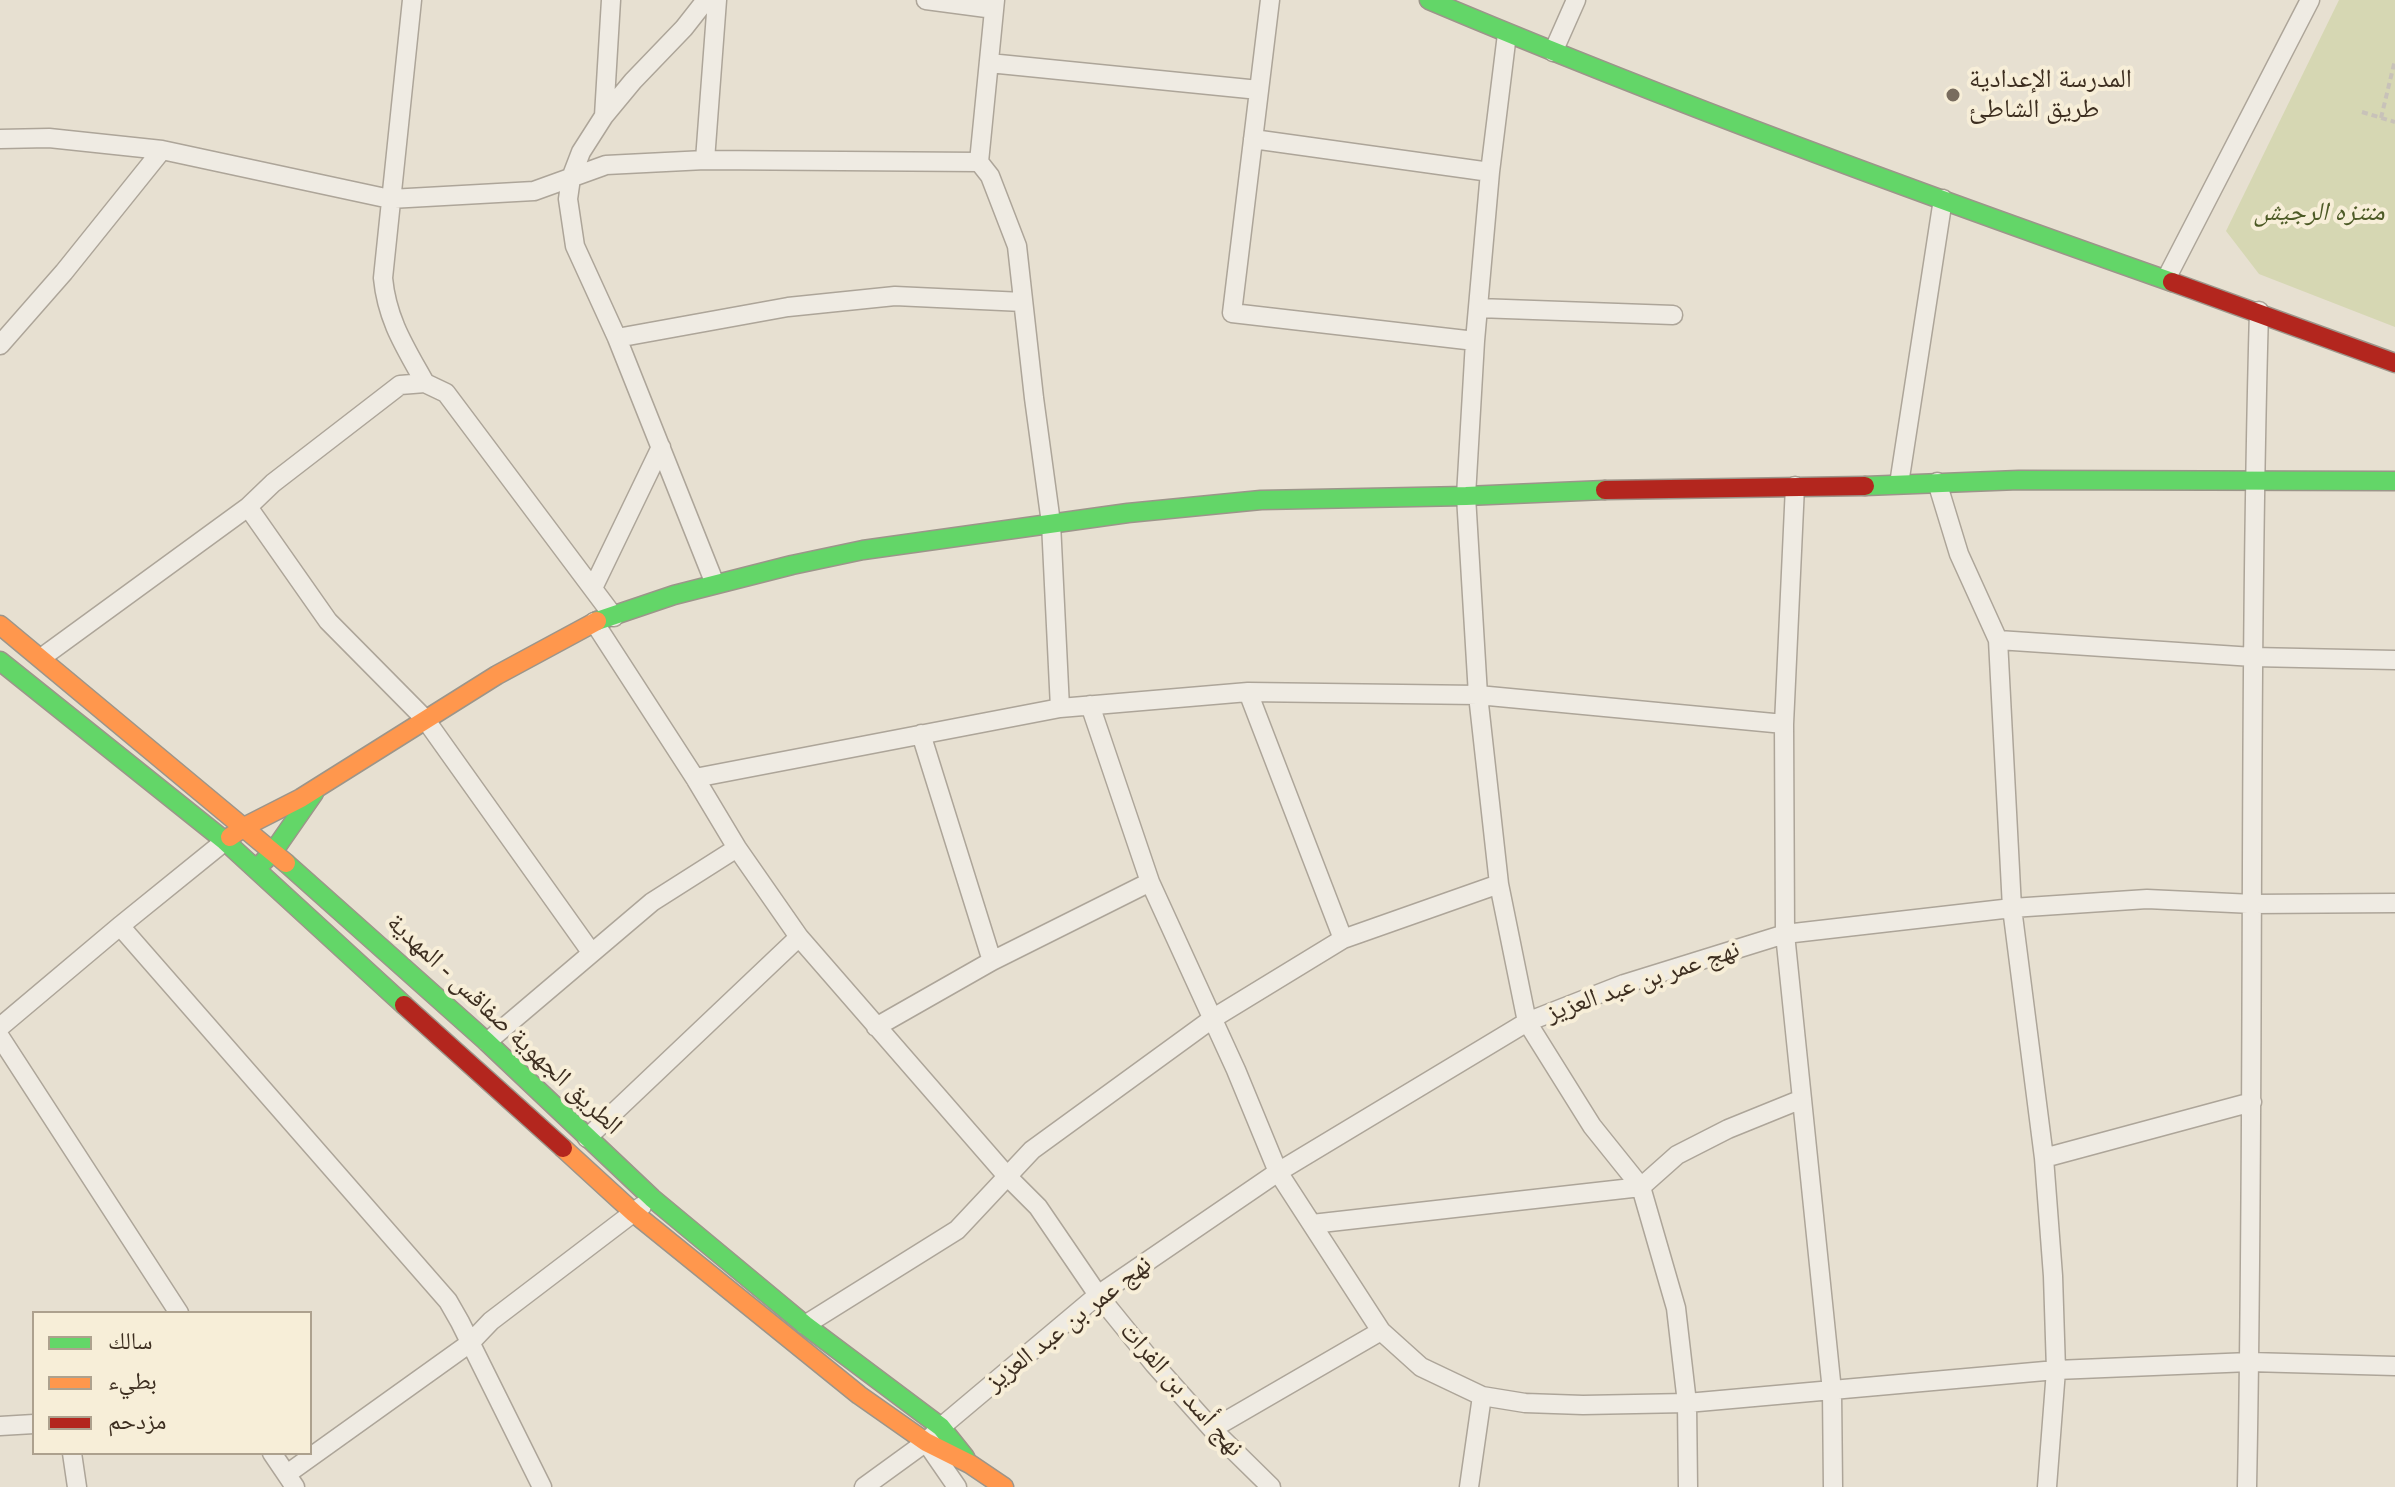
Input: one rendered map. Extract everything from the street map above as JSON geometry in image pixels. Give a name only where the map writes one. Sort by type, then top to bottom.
[{"type":"street","points":[[412,0],[383,278],[385,302],[395,328],[425,383]]},
{"type":"street","points":[[604,116],[611,0]]},
{"type":"street","points":[[706,0],[604,116],[581,152],[571,178],[568,199],[575,246],[617,338],[715,584]]},
{"type":"street","points":[[705,160],[717,0]]},
{"type":"street","points":[[926,0],[994,4],[979,162],[990,176],[1017,246],[1051,523],[1060,708]]},
{"type":"street","points":[[1270,0],[1232,313],[1475,341]]},
{"type":"street","points":[[1429,0],[1507,34],[1860,169],[2259,311],[2395,363]]},
{"type":"street","points":[[1553,52],[1576,0]]},
{"type":"street","points":[[2166,279],[2310,0]]},
{"type":"street","points":[[1507,34],[1490,172],[1475,341],[1466,496],[1478,695],[1499,884],[1527,1022],[1592,1126],[1641,1187],[1676,1308],[1687,1403],[1688,1487]]},
{"type":"street","points":[[989,63],[1259,90]]},
{"type":"street","points":[[0,139],[49,138],[162,150],[390,199],[534,191],[606,165],[705,160],[979,162]]},
{"type":"street","points":[[1253,139],[1490,172]]},
{"type":"street","points":[[0,345],[74,260],[162,150]]},
{"type":"street","points":[[1899,484],[1943,199]]},
{"type":"street","points":[[617,338],[788,307],[895,296],[1023,302]]},
{"type":"street","points":[[1478,308],[1673,315]]},
{"type":"street","points":[[2247,1487],[2254,480],[2259,311]]},
{"type":"street","points":[[41,658],[248,507],[273,483],[400,385],[425,383],[446,393],[614,617]]},
{"type":"street","points":[[593,588],[661,447]]},
{"type":"street","points":[[0,1027],[244,827],[318,788],[497,675],[594,622],[715,584],[863,550],[1154,510],[1261,500],[1937,482],[2395,481]]},
{"type":"street","points":[[1937,482],[1959,554],[1998,640],[2012,908],[2044,1158],[2053,1276],[2056,1370],[2047,1487]]},
{"type":"street","points":[[1795,486],[1784,724],[1785,934],[1832,1391],[1833,1487]]},
{"type":"street","points":[[248,507],[328,621],[425,719],[591,952]]},
{"type":"street","name":"نهج أسد بن الفرات","points":[[594,622],[737,848],[799,937],[1007,1176],[1038,1207],[1098,1295],[1212,1429],[1271,1487]]},
{"type":"street","name":"الطريق الجهوية صفاقس - المهدية","points":[[0,625],[273,852],[487,1042],[652,1198],[805,1325],[941,1427],[970,1464]]},
{"type":"street","points":[[1998,640],[2253,657],[2395,660]]},
{"type":"street","name":"الطريق الجهوية صفاقس - المهدية","points":[[0,661],[225,841],[634,1213],[859,1395],[926,1442],[970,1464],[1004,1487]]},
{"type":"street","points":[[695,778],[1060,708],[1248,692],[1478,695],[1784,724]]},
{"type":"street","points":[[1248,692],[1343,939]]},
{"type":"street","points":[[1090,705],[1150,882],[1236,1070],[1278,1172],[1381,1331],[1421,1367],[1482,1396],[1525,1403],[1687,1403],[2056,1370],[2250,1362],[2395,1366]]},
{"type":"street","points":[[921,734],[992,961]]},
{"type":"street","points":[[255,870],[273,852],[318,788]]},
{"type":"street","points":[[487,1042],[652,902],[737,848]]},
{"type":"street","points":[[876,1027],[992,961],[1150,882]]},
{"type":"street","points":[[805,1325],[957,1230],[1032,1150],[1212,1019],[1343,939],[1499,884]]},
{"type":"street","name":"نهج عمر بن عبد العزيز","points":[[864,1487],[926,1442],[1098,1295],[1278,1172],[1527,1022],[1624,984],[1785,934],[2012,908],[2147,899],[2253,904],[2395,903]]},
{"type":"street","points":[[120,926],[448,1301],[542,1487]]},
{"type":"street","points":[[587,1138],[799,937]]},
{"type":"street","points":[[0,1037],[178,1311]]},
{"type":"street","points":[[1312,1224],[1641,1187],[1677,1155],[1728,1129],[1802,1099]]},
{"type":"street","points":[[2044,1158],[2252,1102]]},
{"type":"street","points":[[273,1455],[291,1481],[470,1343],[491,1321],[652,1198]]},
{"type":"street","points":[[1212,1429],[1381,1331]]},
{"type":"street","points":[[1469,1487],[1482,1396]]},
{"type":"street","points":[[0,1426],[32,1424]]},
{"type":"street","points":[[926,1442],[957,1487]]},
{"type":"street","points":[[72,1455],[77,1487]]},
{"type":"path","points":[[2381,118],[2395,60]]},
{"type":"path","points":[[2362,112],[2395,122]]},
{"type":"green space","name":"منتزه الرجيش","points":[[2339,0],[2395,0],[2395,327],[2259,274],[2226,231]]},
{"type":"traffic: fast","points":[[1429,0],[1798,147],[2172,282]]},
{"type":"traffic: fast","points":[[1865,486],[2019,480],[2395,481]]},
{"type":"traffic: fast","points":[[597,621],[674,595],[863,550],[1128,513],[1261,500],[1605,490]]},
{"type":"traffic: fast","points":[[0,661],[225,841],[404,1005]]},
{"type":"traffic: fast","points":[[259,866],[273,852],[314,793]]},
{"type":"traffic: fast","points":[[286,863],[487,1042],[652,1198],[805,1325],[941,1427],[965,1457]]},
{"type":"traffic: slow","points":[[230,837],[301,798],[497,675],[597,621]]},
{"type":"traffic: slow","points":[[0,625],[286,863]]},
{"type":"traffic: slow","points":[[563,1148],[634,1213],[859,1395],[926,1442],[970,1464],[1004,1487]]},
{"type":"traffic: jam","points":[[2172,282],[2395,363]]},
{"type":"traffic: jam","points":[[1605,490],[1865,486]]},
{"type":"traffic: jam","points":[[404,1005],[563,1148]]},
{"type":"place","name":"المدرسة الإعدادية طريق الشاطئ","points":[[1953,95]]}]
